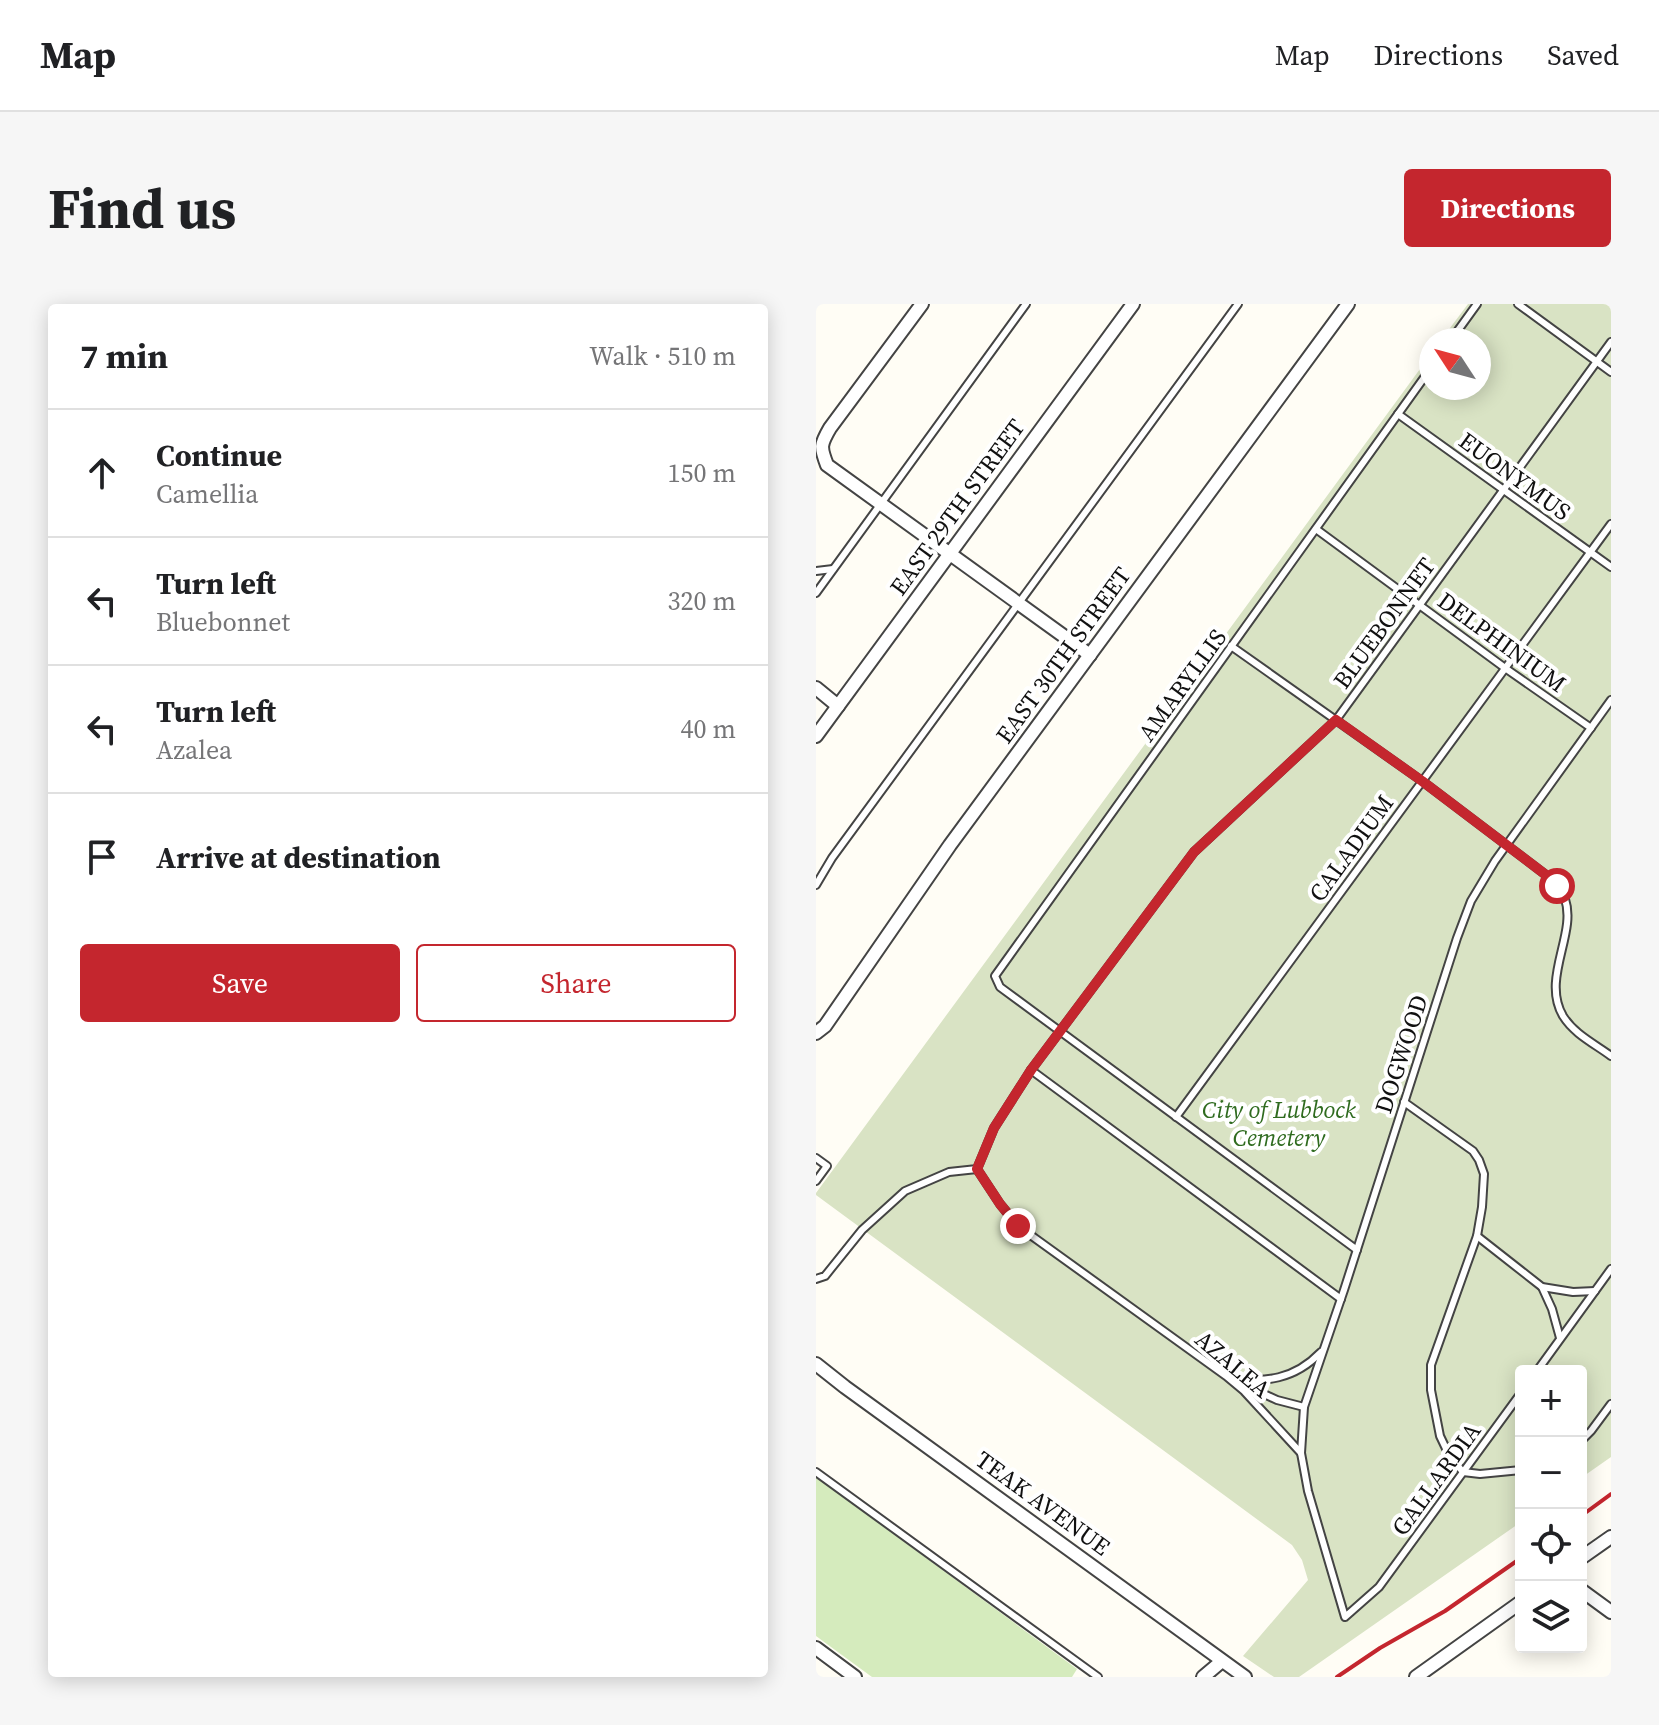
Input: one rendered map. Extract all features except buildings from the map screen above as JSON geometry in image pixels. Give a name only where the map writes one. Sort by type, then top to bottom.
[{"type":"street","points":[[922,304],[830,428],[821,450],[827,465],[1090,655]]},
{"type":"street","name":"EAST 29TH STREET","points":[[816,736],[1133,304]]},
{"type":"street","name":"EAST 30TH STREET","points":[[816,1033],[825,1026],[950,845],[1348,304]]},
{"type":"street","points":[[816,688],[838,706]]},
{"type":"street","name":"TEAK AVENUE","points":[[816,1364],[1245,1677]]},
{"type":"street","points":[[1587,1554],[1611,1537]]},
{"type":"street","points":[[1587,1594],[1611,1612]]},
{"type":"street","points":[[1416,1677],[1515,1606]]},
{"type":"street","points":[[816,1648],[855,1677]]},
{"type":"street","points":[[1203,1677],[1222,1661]]},
{"type":"lane","points":[[816,593],[1026,304]]},
{"type":"lane","points":[[816,885],[832,858],[1238,304]]},
{"type":"lane","points":[[1459,328],[1477,304]]},
{"type":"lane","points":[[1518,304],[1611,372]]},
{"type":"lane","name":"BLUEBONNET","points":[[977,1169],[994,1128],[1031,1070],[1194,852],[1336,720],[1611,342]]},
{"type":"lane","points":[[1398,414],[1419,385]]},
{"type":"lane","name":"EUONYMUS","points":[[1398,414],[1611,567]]},
{"type":"lane","name":"AMARYLLIS","points":[[1059,1031],[1000,987],[995,976],[1398,414]]},
{"type":"lane","name":"CALADIUM","points":[[1176,1117],[1611,524]]},
{"type":"lane","name":"DELPHINIUM","points":[[1316,529],[1591,728]]},
{"type":"lane","points":[[816,571],[833,569]]},
{"type":"lane","points":[[1231,646],[1422,781],[1557,886],[1565,897],[1568,913],[1557,967],[1557,998],[1563,1016],[1580,1035],[1608,1054],[1611,1045]]},
{"type":"lane","name":"DOGWOOD","points":[[1301,1453],[1304,1407],[1471,901],[1506,845],[1611,700]]},
{"type":"lane","points":[[1059,1031],[1357,1250]]},
{"type":"lane","points":[[1031,1070],[1341,1299]]},
{"type":"lane","points":[[1404,1102],[1473,1151],[1484,1174],[1477,1236],[1431,1365],[1431,1390],[1440,1436],[1450,1457],[1463,1472],[1480,1474],[1515,1471]]},
{"type":"lane","points":[[816,1158],[827,1166],[816,1181]]},
{"type":"lane","points":[[816,1279],[825,1276],[862,1230],[905,1191],[949,1172],[977,1169]]},
{"type":"lane","name":"AZALEA","points":[[977,1169],[1018,1226],[1226,1376],[1244,1391],[1301,1453]]},
{"type":"lane","points":[[1477,1236],[1542,1287],[1560,1338]]},
{"type":"lane","points":[[1541,1365],[1611,1269]]},
{"type":"lane","points":[[1542,1287],[1573,1292],[1595,1291]]},
{"type":"lane","points":[[1226,1376],[1252,1382],[1290,1374],[1309,1365],[1323,1349]]},
{"type":"lane","points":[[1226,1376],[1277,1400],[1304,1407]]},
{"type":"lane","name":"GALLARDIA","points":[[1301,1453],[1308,1491],[1345,1617],[1379,1587],[1515,1401]]},
{"type":"lane","points":[[1585,1437],[1611,1404]]},
{"type":"lane","points":[[816,1472],[1098,1677]]},
{"type":"green space","name":"City of Lubbock Cemetery","points":[[1468,304],[1611,304],[1611,1457],[1587,1474],[1587,1365],[1515,1365],[1515,1526],[1299,1677],[1274,1677],[1243,1656],[1308,1580],[1302,1560],[1292,1545],[816,1193],[1419,370],[1419,400],[1491,400],[1491,328],[1450,328]]},
{"type":"green space","points":[[816,1477],[1077,1669],[1072,1677],[872,1677],[816,1636]]},
{"type":"railway","points":[[1587,1512],[1611,1494]]},
{"type":"railway","points":[[1337,1677],[1445,1611],[1515,1562]]},
{"type":"route","points":[[1018,1226],[977,1169],[994,1128],[1059,1031],[1194,852],[1336,720],[1422,781],[1557,886]]}]
